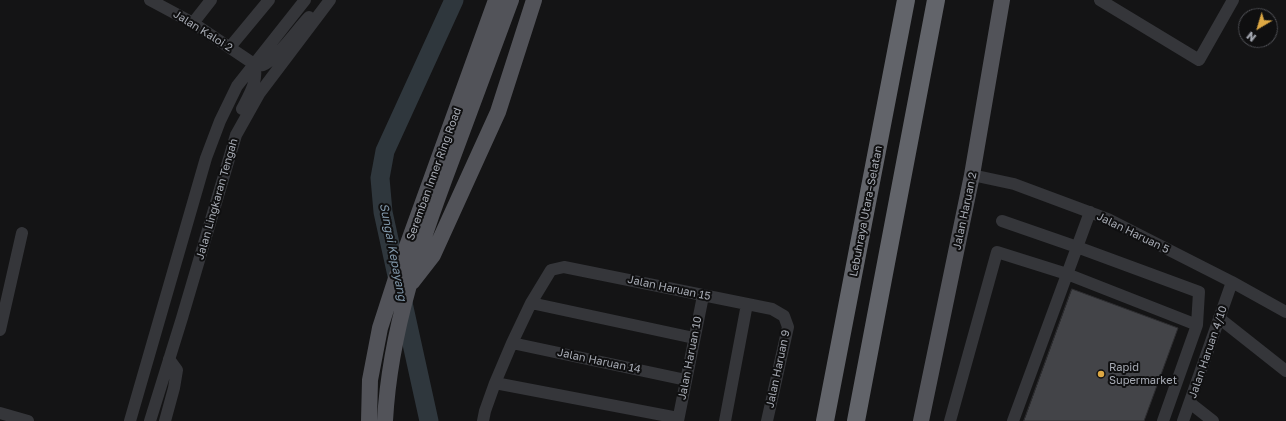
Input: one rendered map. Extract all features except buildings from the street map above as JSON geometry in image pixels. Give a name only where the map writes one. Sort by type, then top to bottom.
[{"type":"highway","name":"Lebuhraya Utara–Selatan","points":[[825,421],[906,0]]},
{"type":"highway","points":[[856,421],[936,0]]},
{"type":"main road","name":"Seremban Inner Ring Road","points":[[385,421],[391,359],[419,229],[496,0]]},
{"type":"main road","name":"Seremban Inner Ring Road","points":[[370,421],[370,380],[380,328],[402,260],[419,229],[511,0]]},
{"type":"main road","points":[[407,288],[433,255],[498,112],[534,0]]},
{"type":"main road","name":"Jalan Haruan 2","points":[[921,421],[972,176],[1002,0]]},
{"type":"street","name":"Jalan Kaloi 2","points":[[152,0],[193,23],[254,64]]},
{"type":"street","points":[[193,23],[212,0]]},
{"type":"street","points":[[230,48],[270,0]]},
{"type":"street","name":"Jalan Lingkaran Tengah","points":[[130,421],[206,158],[220,121],[237,86],[305,0]]},
{"type":"street","points":[[1100,0],[1199,60],[1233,0]]},
{"type":"street","points":[[236,135],[240,112],[256,76],[254,64],[261,65],[268,62],[312,14],[327,4]]},
{"type":"street","name":"Jalan Lingkaran Tengah","points":[[150,421],[236,135],[259,94],[327,4]]},
{"type":"street","name":"Jalan Haruan 5","points":[[972,176],[1014,184],[1108,219],[1232,282],[1286,312]]},
{"type":"street","points":[[1013,421],[1090,212]]},
{"type":"street","points":[[1002,221],[1199,292],[1197,325],[1163,421]]},
{"type":"street","points":[[0,330],[22,233]]},
{"type":"street","points":[[950,421],[997,252],[1067,274],[1197,325]]},
{"type":"street","name":"Jalan Haruan 15","points":[[530,303],[552,270],[564,267],[772,309],[784,316]]},
{"type":"street","name":"Jalan Haruan 4/10","points":[[1183,421],[1232,282]]},
{"type":"street","name":"Jalan Haruan 10","points":[[678,420],[703,296]]},
{"type":"street","points":[[483,421],[495,383],[530,303],[694,338]]},
{"type":"street","points":[[725,421],[747,304]]},
{"type":"street","name":"Jalan Haruan 9","points":[[766,421],[788,327],[784,316]]},
{"type":"street","points":[[1219,318],[1286,371]]},
{"type":"street","name":"Jalan Haruan 14","points":[[512,343],[686,380]]},
{"type":"street","points":[[165,421],[174,388],[176,370],[169,359]]},
{"type":"street","points":[[495,383],[678,420]]},
{"type":"street","points":[[1190,403],[1213,421]]},
{"type":"street","points":[[0,413],[28,421]]},
{"type":"waterway","name":"Sungai Kepayang","points":[[429,421],[383,212],[380,178],[385,151],[454,0]]},
{"type":"place","name":"Rapid Supermarket","points":[[1101,374]]}]
